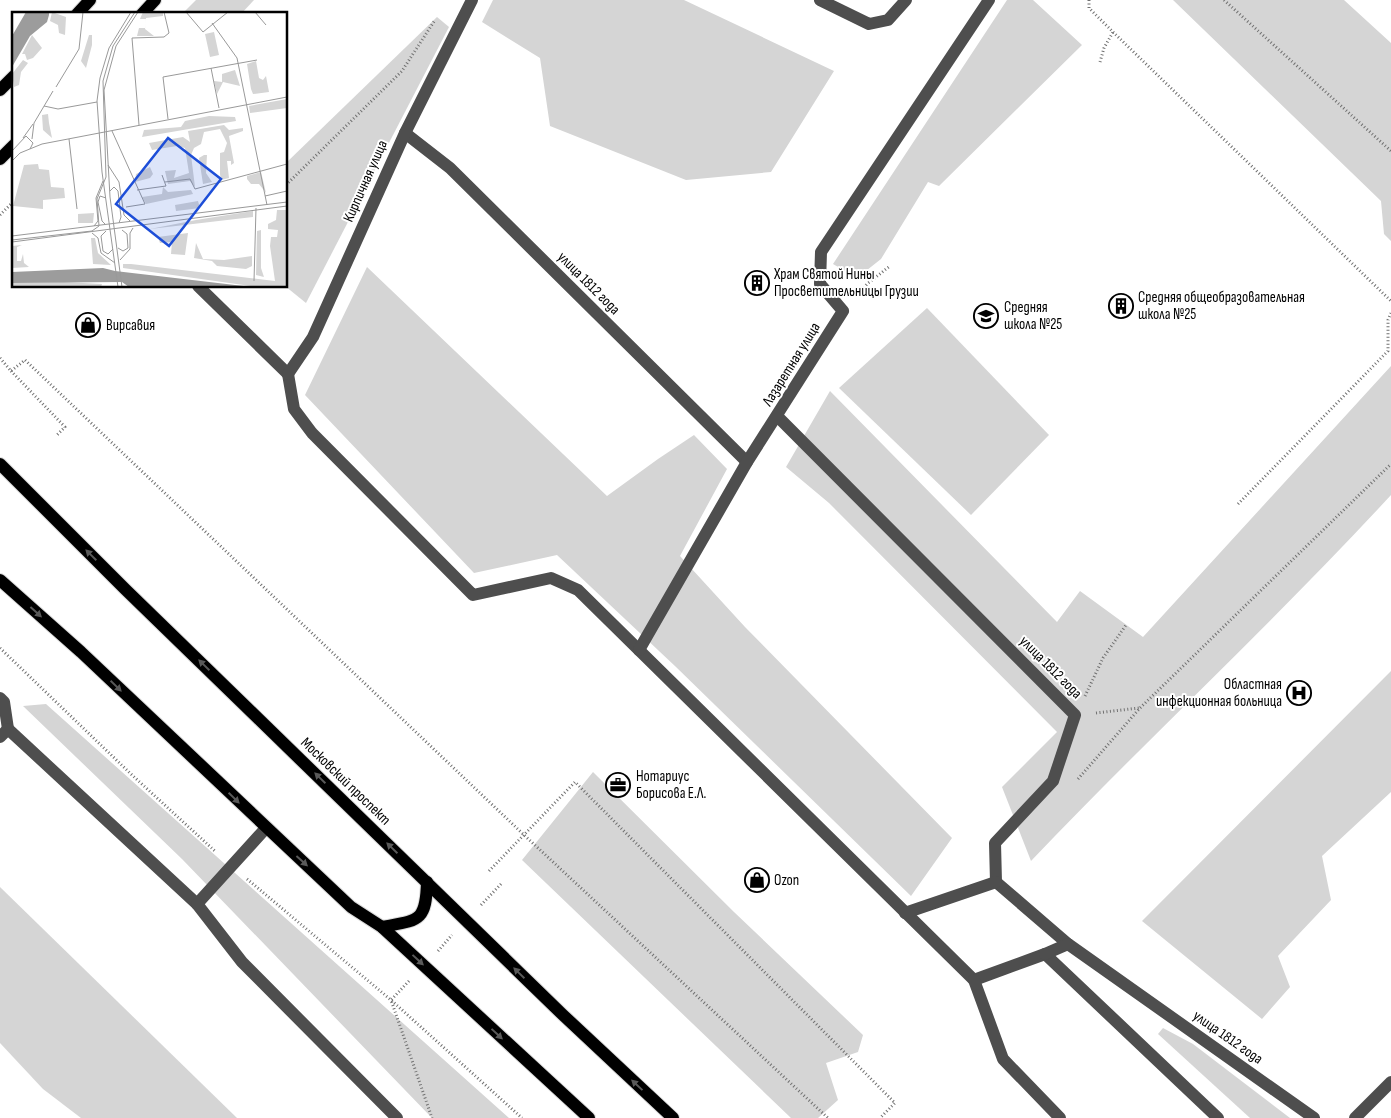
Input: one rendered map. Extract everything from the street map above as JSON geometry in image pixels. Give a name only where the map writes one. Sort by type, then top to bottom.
[{"type":"main road","points":[[79,12],[90,0]]},
{"type":"main road","points":[[144,12],[155,0]]},
{"type":"main road","points":[[0,90],[12,78]]},
{"type":"main road","points":[[0,159],[12,147]]},
{"type":"main road","name":"Московский проспект","points":[[0,464],[133,597],[562,1015],[673,1118]]},
{"type":"main road","points":[[0,580],[81,652],[351,906],[382,926],[589,1118]]},
{"type":"main road","points":[[382,926],[411,922],[421,914],[426,905],[427,882]]},
{"type":"street","name":"Кирпичная улица","points":[[288,374],[313,337],[404,132],[472,0]]},
{"type":"street","points":[[820,0],[869,24],[888,20],[906,0]]},
{"type":"street","name":"Лазаретная улица","points":[[639,650],[747,462],[843,311],[820,284],[821,252],[989,0]]},
{"type":"street","name":"улица 1812 года","points":[[404,132],[450,168],[747,462]]},
{"type":"street","points":[[200,288],[288,374],[294,410],[312,433],[473,595],[551,578],[578,590],[974,980],[1003,1059],[1060,1118]]},
{"type":"street","name":"улица 1812 года","points":[[777,416],[1075,715],[1053,781],[995,843],[996,882],[1068,944],[1314,1118]]},
{"type":"street","points":[[0,698],[4,702],[4,733],[197,904],[242,962],[397,1118]]},
{"type":"street","points":[[197,904],[266,828]]},
{"type":"street","points":[[905,913],[996,882]]},
{"type":"street","points":[[974,980],[1068,944]]},
{"type":"street","points":[[1045,954],[1218,1118]]},
{"type":"street","points":[[1355,1118],[1391,1082]]},
{"type":"path","points":[[1089,0],[1089,8],[1113,32],[1391,301]]},
{"type":"path","points":[[1224,0],[1391,151]]},
{"type":"path","points":[[288,182],[402,70],[437,17]]},
{"type":"path","points":[[1100,62],[1104,48],[1113,32]]},
{"type":"path","points":[[0,215],[12,203]]},
{"type":"path","points":[[867,284],[890,266]]},
{"type":"path","points":[[1238,504],[1388,351],[1388,320],[1391,313]]},
{"type":"path","points":[[0,358],[65,427],[56,436]]},
{"type":"path","points":[[12,371],[25,360],[523,834],[828,1118]]},
{"type":"path","points":[[1077,780],[1140,708],[1391,464]]},
{"type":"path","points":[[1075,715],[1103,658],[1126,625]]},
{"type":"path","points":[[0,648],[132,775],[232,866],[391,1000],[522,1118]]},
{"type":"path","points":[[1075,715],[1140,708]]},
{"type":"path","points":[[489,871],[575,782],[895,1103],[880,1118]]},
{"type":"shaded area","points":[[196,0],[254,0],[243,12],[185,11]]},
{"type":"shaded area","points":[[493,0],[684,0],[834,71],[771,172],[686,180],[550,126],[540,58],[482,22]]},
{"type":"shaded area","points":[[1007,0],[1033,0],[1082,45],[939,186],[928,182],[881,259],[857,278],[833,264]]},
{"type":"shaded area","points":[[1173,0],[1344,0],[1391,43],[1391,241],[1384,234],[1381,201]]},
{"type":"shaded area","points":[[437,17],[449,27],[306,303],[287,288],[288,161]]},
{"type":"shaded area","points":[[367,267],[607,496],[694,435],[727,469],[680,556],[745,627],[952,838],[911,896],[676,667],[557,555],[474,573],[305,395]]},
{"type":"shaded area","points":[[927,308],[1049,435],[971,515],[839,388]]},
{"type":"shaded area","points":[[1391,366],[1391,495],[1302,588],[1031,861],[1002,787],[1057,732],[829,503],[786,467],[830,391],[1057,622],[1080,591],[1143,637]]},
{"type":"shaded area","points":[[1391,671],[1391,792],[1322,856],[1331,900],[1278,956],[1290,987],[1262,1019],[1142,921]]},
{"type":"shaded area","points":[[46,704],[509,1118],[432,1118],[182,859],[23,706]]},
{"type":"shaded area","points":[[593,772],[734,912],[863,1035],[858,1052],[826,1063],[838,1100],[818,1118],[791,1118],[522,860]]},
{"type":"shaded area","points":[[0,887],[237,1118],[81,1118],[43,1089],[0,1043]]},
{"type":"shaded area","points":[[1163,1028],[1193,1044],[1290,1118],[1250,1118],[1158,1034]]},
{"type":"place","name":"Храм Святой Нины Просветительницы Грузии","points":[[757,283]]},
{"type":"place","name":"Средняя общеобразовательная школа №25","points":[[1121,306]]},
{"type":"place","name":"Средняя школа №25","points":[[986,316]]},
{"type":"place","name":"Вирсавия","points":[[88,325]]},
{"type":"place","name":"Областная инфекционная больница","points":[[1299,693]]},
{"type":"place","name":"Нотариус Борисова Е.Л.","points":[[618,785]]},
{"type":"place","name":"Ozon","points":[[757,880]]}]
